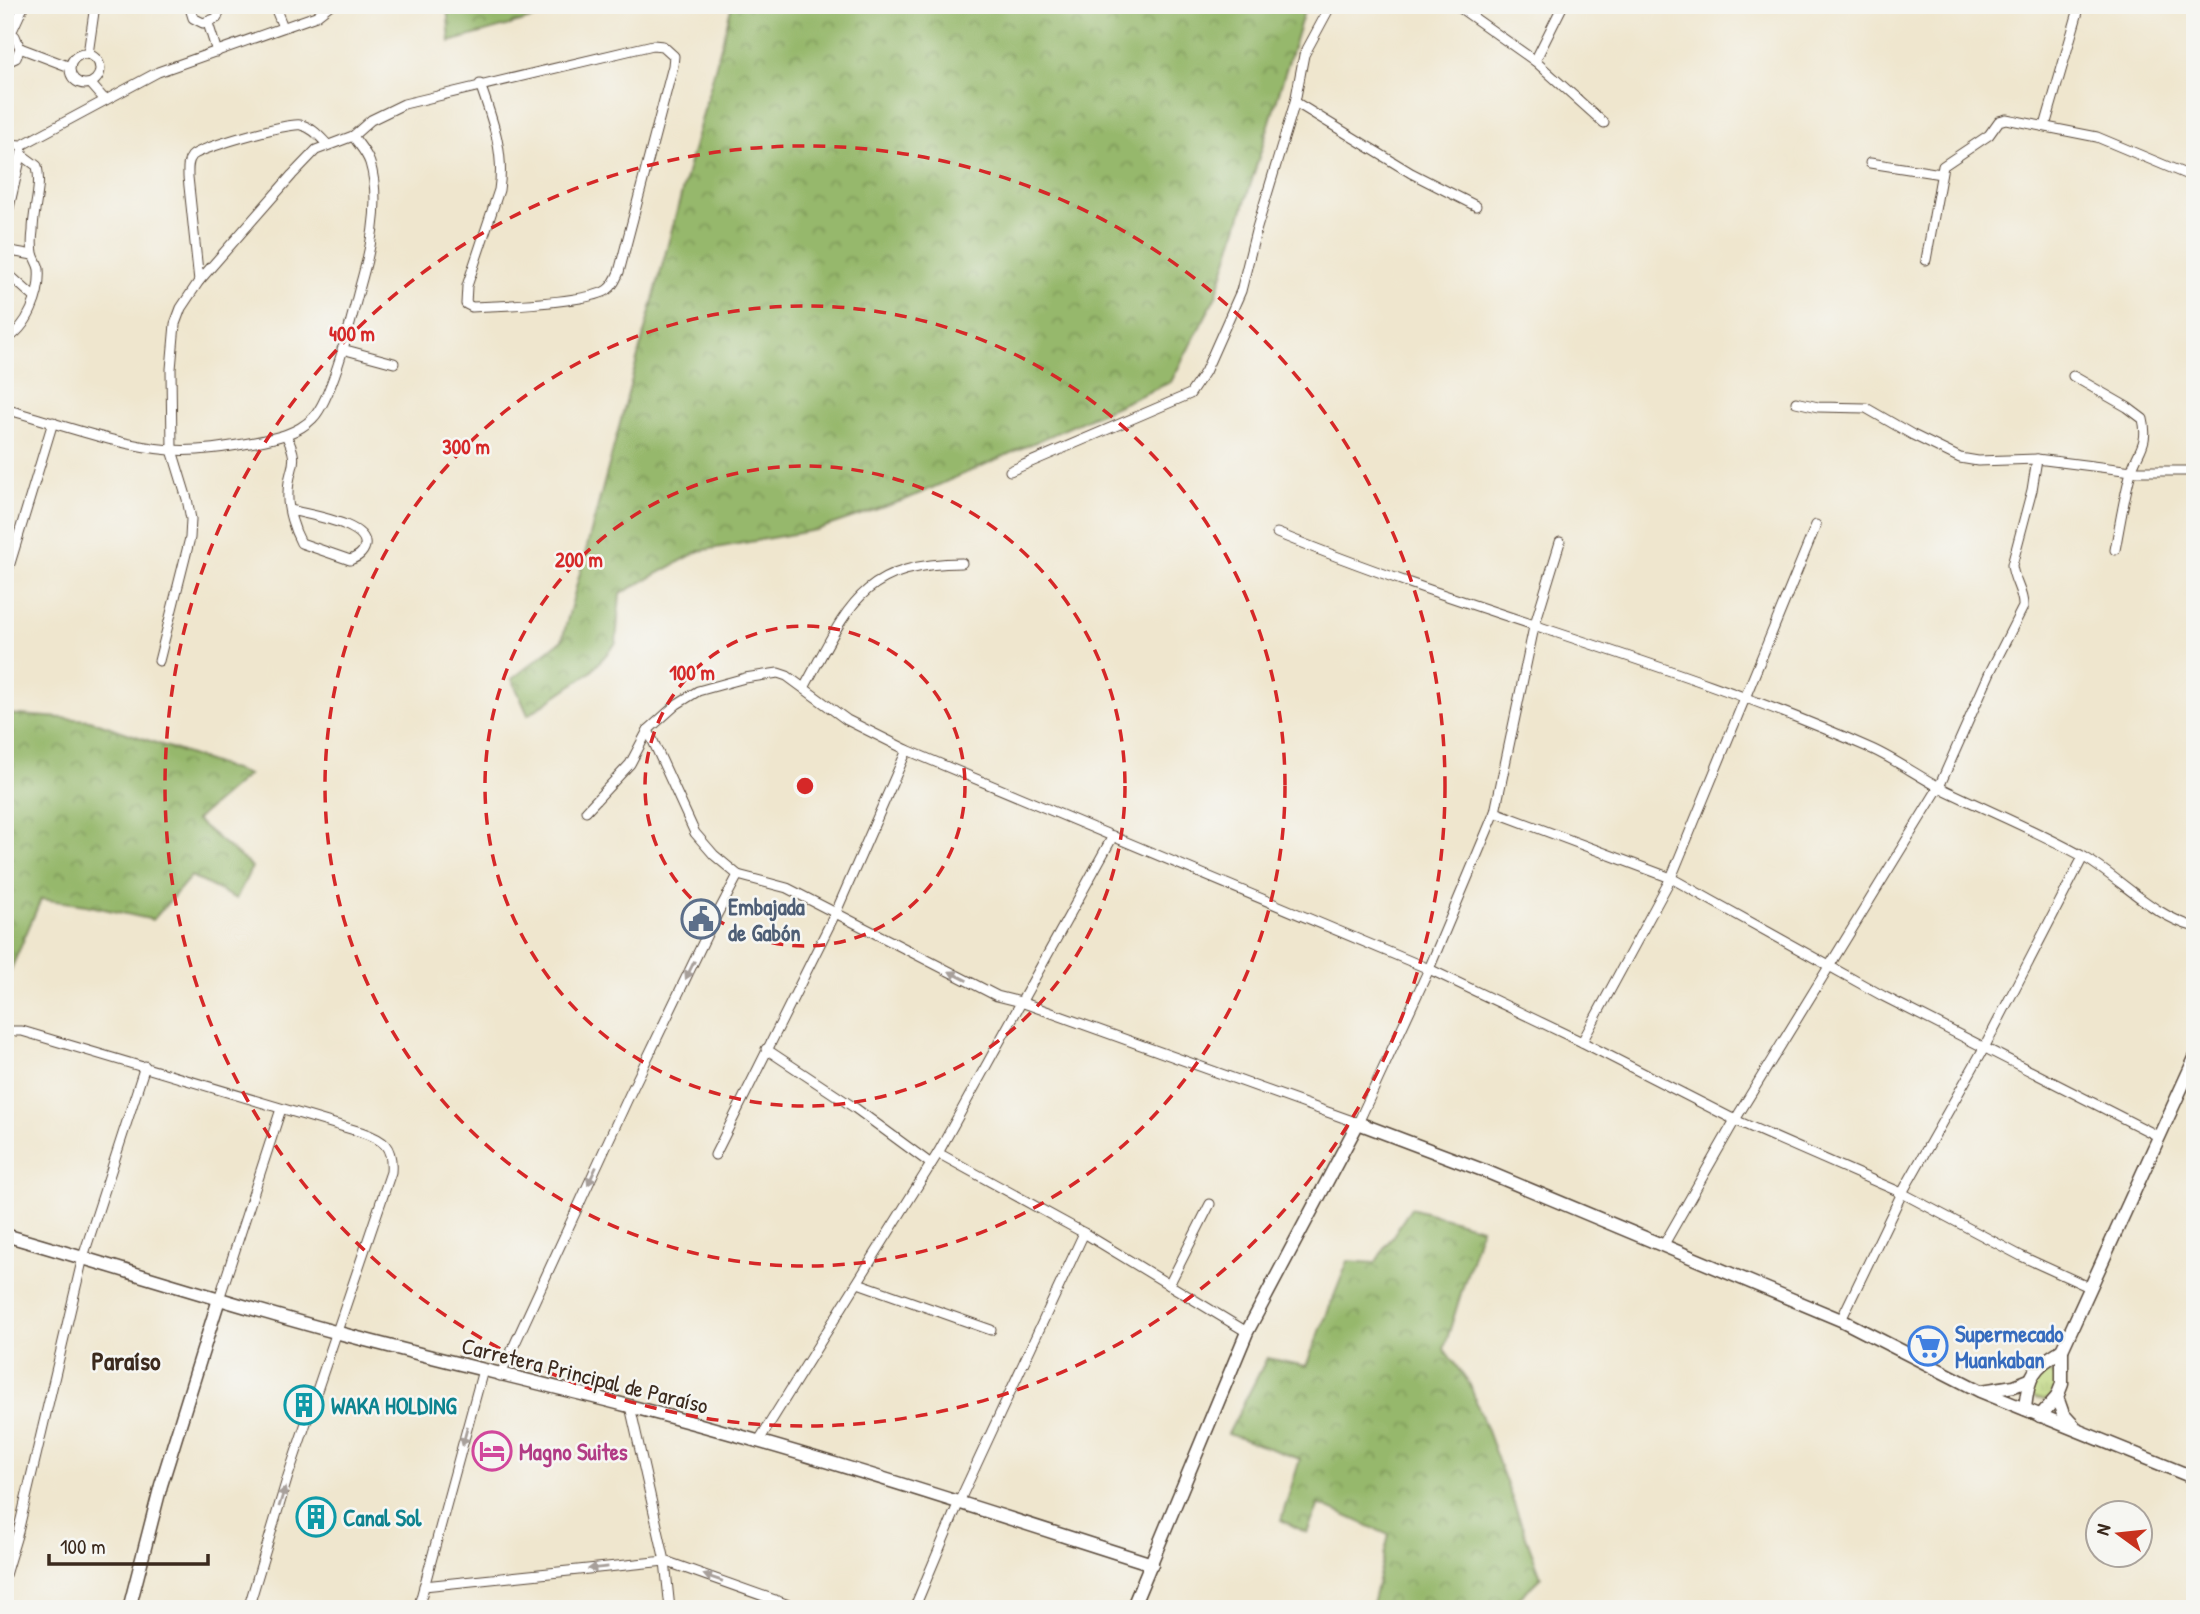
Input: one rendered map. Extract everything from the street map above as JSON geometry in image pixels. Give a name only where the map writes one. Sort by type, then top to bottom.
[{"type":"street","points":[[5,63],[16,58],[20,48],[18,39],[8,33],[24,5]]},
{"type":"street","points":[[88,54],[95,5]]},
{"type":"street","points":[[190,5],[193,18],[208,23],[217,18],[221,5]]},
{"type":"street","points":[[274,5],[283,27]]},
{"type":"street","points":[[5,225],[22,150],[158,72],[316,16],[330,5]]},
{"type":"street","points":[[1010,471],[1190,394],[1205,372],[1241,291],[1295,102],[1304,55],[1331,5]]},
{"type":"street","points":[[1455,5],[1535,61],[1604,123]]},
{"type":"street","points":[[1535,61],[1563,5]]},
{"type":"street","points":[[2045,126],[2080,5]]},
{"type":"street","points":[[208,23],[217,52]]},
{"type":"street","points":[[159,661],[190,538],[191,519],[172,450],[175,324],[181,308],[199,281],[316,150],[353,136],[372,120],[404,104],[480,84],[653,45],[663,46],[674,56],[673,66],[619,272],[607,290],[583,297],[490,306],[472,307],[466,304],[467,286],[501,177],[497,136],[480,84]]},
{"type":"street","points":[[20,48],[70,66]]},
{"type":"street","points":[[88,54],[96,59],[100,68],[98,77],[91,84],[82,84],[74,80],[70,66],[79,55],[88,54]]},
{"type":"street","points":[[91,84],[105,100]]},
{"type":"street","points":[[1295,102],[1411,173],[1476,206]]},
{"type":"street","points":[[1927,260],[1943,166],[1989,135],[1999,121],[2006,119],[2097,136],[2191,176],[2195,149]]},
{"type":"street","points":[[199,281],[188,177],[191,157],[212,146],[294,124],[309,127],[327,144]]},
{"type":"street","points":[[5,409],[119,442],[172,450],[230,447],[298,430],[314,417],[327,393],[367,262],[374,218],[374,184],[369,161],[353,136]]},
{"type":"street","points":[[5,144],[22,150],[37,166],[39,183],[33,229],[33,255],[39,266],[33,306],[22,328],[5,340]]},
{"type":"street","points":[[1870,163],[1941,174]]},
{"type":"street","points":[[5,250],[33,255]]},
{"type":"street","points":[[5,271],[34,297]]},
{"type":"street","points":[[342,349],[394,363]]},
{"type":"street","points":[[2073,376],[2143,419],[2146,436],[2132,471],[2115,550]]},
{"type":"street","points":[[1796,402],[1818,407],[1866,408],[1961,458],[1978,461],[2037,459],[2132,471],[2195,471]]},
{"type":"street","points":[[5,580],[53,422]]},
{"type":"street","points":[[286,435],[296,460],[288,483],[288,499],[295,530],[301,543],[350,560],[363,551],[366,542],[354,527],[291,510]]},
{"type":"street","points":[[1663,1246],[1828,965],[1939,787],[1991,670],[2023,607],[2024,599],[2013,575],[2012,565],[2032,490],[2037,459]]},
{"type":"street","points":[[1582,1042],[1671,878],[1816,525]]},
{"type":"street","points":[[1277,533],[1339,558],[1534,627],[1746,696],[1875,750],[1939,787],[2083,857],[2121,881],[2154,908],[2182,924],[2195,927]]},
{"type":"street","points":[[1132,1609],[1247,1332],[1358,1124],[1429,969],[1494,812],[1534,627],[1560,542]]},
{"type":"street","points":[[804,688],[846,612],[873,584],[916,567],[936,563],[962,563]]},
{"type":"street","points":[[586,811],[629,764],[648,730],[677,704],[698,691],[778,673],[787,676],[847,720],[907,750],[1429,969],[1582,1042],[1735,1120],[1902,1193],[2021,1256],[2089,1287]]},
{"type":"street","points":[[648,730],[695,833],[714,855],[738,875],[787,888],[997,996],[1021,1002],[1485,1171],[1841,1320],[1980,1391],[2194,1476]]},
{"type":"street","points":[[716,1155],[835,912],[907,750]]},
{"type":"street","points":[[1494,812],[1671,878],[1984,1048],[2158,1136]]},
{"type":"street","points":[[758,1442],[938,1153],[1113,836]]},
{"type":"street","points":[[1841,1320],[1902,1193],[1984,1048],[2083,857]]},
{"type":"street","points":[[500,1376],[629,1096],[738,875]]},
{"type":"street","points":[[5,1034],[22,1031],[376,1137],[386,1145],[392,1157],[391,1172],[288,1476],[248,1606],[261,1609]]},
{"type":"street","points":[[766,1049],[855,1108],[931,1164]]},
{"type":"street","points":[[2040,1416],[2057,1397],[2063,1379],[2062,1350],[2195,1058]]},
{"type":"street","points":[[5,1575],[19,1532],[83,1257],[145,1066]]},
{"type":"street","points":[[129,1609],[161,1485],[281,1110]]},
{"type":"street","points":[[938,1153],[1084,1233],[1247,1332]]},
{"type":"street","points":[[1169,1284],[1210,1204]]},
{"type":"street","points":[[914,1609],[959,1502],[1084,1233]]},
{"type":"street","name":"Carretera Principal de Paraíso","points":[[5,1235],[337,1333],[500,1376],[630,1406],[758,1442],[959,1502],[1152,1564]]},
{"type":"street","points":[[858,1283],[991,1330]]},
{"type":"street","points":[[1980,1391],[2014,1386],[2029,1380],[2045,1360],[2062,1350]]},
{"type":"street","points":[[418,1609],[483,1370]]},
{"type":"street","points":[[2025,1409],[2029,1380]]},
{"type":"street","points":[[2057,1397],[2059,1407],[2067,1420],[2084,1433]]},
{"type":"street","points":[[630,1406],[666,1561],[670,1609]]},
{"type":"street","points":[[424,1586],[666,1561],[800,1609]]},
{"type":"green space","points":[[447,5],[580,5],[450,42]]},
{"type":"green space","points":[[732,5],[1306,5],[1216,296],[1171,382],[907,499],[816,530],[699,551],[620,594],[616,643],[591,672],[528,715],[512,679],[562,640]]},
{"type":"green space","points":[[5,714],[90,720],[248,775],[196,820],[252,867],[236,899],[191,876],[153,920],[86,905],[41,899],[5,983]]},
{"type":"green space","points":[[1411,1208],[1481,1228],[1444,1349],[1470,1385],[1541,1577],[1508,1609],[1371,1609],[1389,1535],[1319,1504],[1307,1533],[1281,1520],[1300,1459],[1228,1434],[1267,1358],[1306,1366],[1348,1261],[1375,1263]]},
{"type":"green space","points":[[2040,1371],[2051,1373],[2059,1381],[2052,1396],[2045,1400],[2035,1398],[2029,1392]]},
{"type":"place","name":"Embajada de Gabón","points":[[701,919]]},
{"type":"place","name":"Supermecado Muankaban","points":[[1928,1346]]},
{"type":"place","name":"WAKA HOLDING","points":[[304,1405]]},
{"type":"place","name":"Magno Suites","points":[[492,1451]]},
{"type":"place","name":"Canal Sol","points":[[316,1517]]},
{"type":"district","name":"Paraíso","points":[[126,1360]]}]
